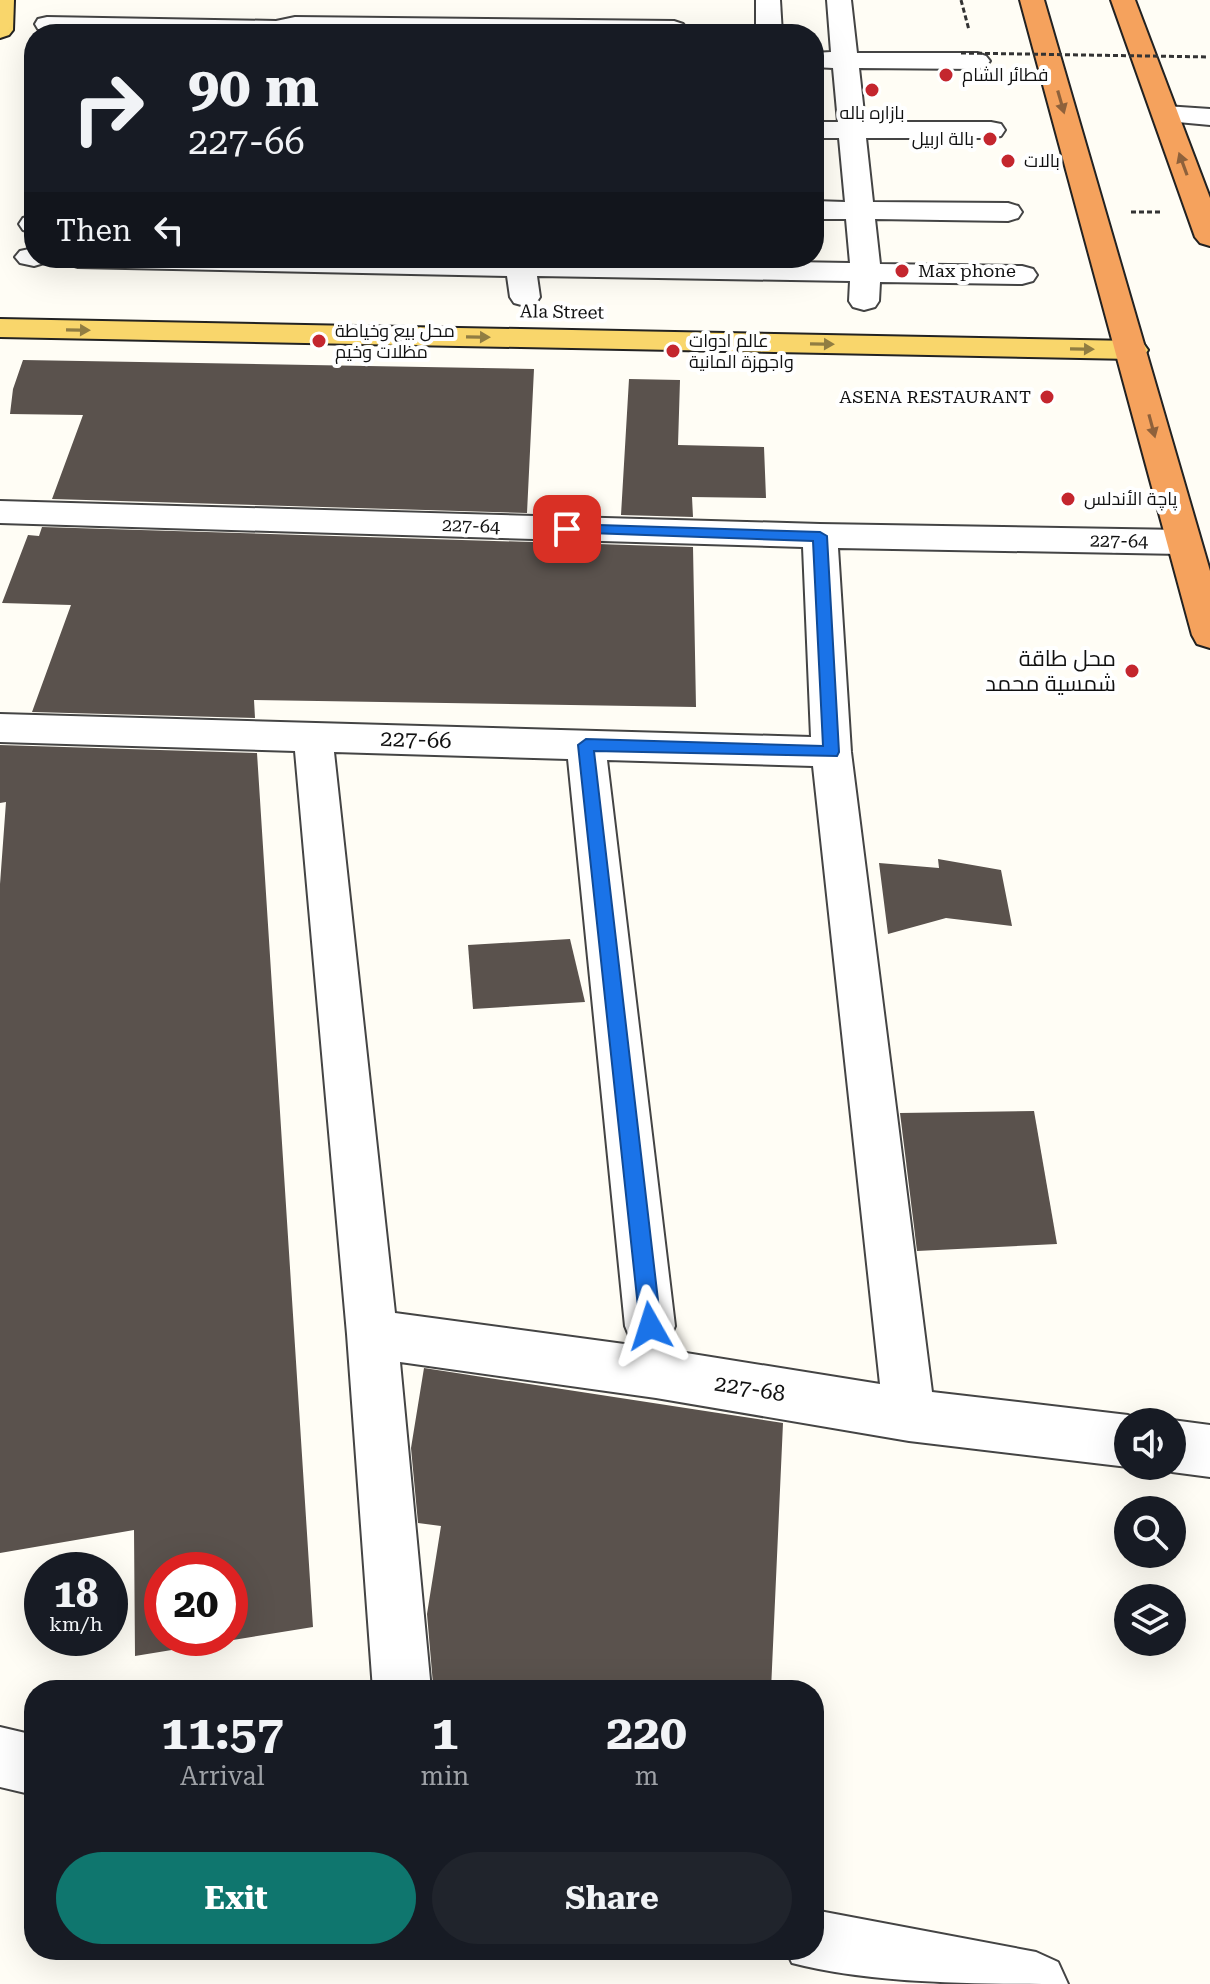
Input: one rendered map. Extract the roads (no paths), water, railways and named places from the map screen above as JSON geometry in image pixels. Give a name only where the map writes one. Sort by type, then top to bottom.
[{"type":"highway","points":[[1032,0],[1210,635]]},
{"type":"highway","points":[[1123,0],[1210,237]]},
{"type":"main road","points":[[0,30],[2,0]]},
{"type":"main road","name":"Ala Street","points":[[0,303],[1128,336]]},
{"type":"main road","points":[[0,328],[1128,336]]},
{"type":"street","points":[[408,0],[411,24]]},
{"type":"street","points":[[469,0],[477,24]]},
{"type":"street","points":[[522,0],[528,24]]},
{"type":"street","points":[[566,0],[574,24]]},
{"type":"street","points":[[609,0],[617,24]]},
{"type":"street","points":[[768,0],[769,24]]},
{"type":"street","points":[[839,0],[866,273],[863,303]]},
{"type":"street","points":[[295,24],[325,12],[370,12],[405,24]]},
{"type":"street","points":[[47,15],[176,24]]},
{"type":"street","points":[[824,60],[969,57]]},
{"type":"street","points":[[1165,114],[1210,117]]},
{"type":"street","points":[[824,130],[991,130]]},
{"type":"street","points":[[824,210],[1008,212]]},
{"type":"street","points":[[295,268],[297,293]]},
{"type":"street","points":[[521,268],[525,297]]},
{"type":"street","points":[[586,268],[594,298]]},
{"type":"street","points":[[642,268],[650,299]]},
{"type":"street","points":[[702,268],[713,301]]},
{"type":"street","points":[[774,268],[866,273],[1022,275]]},
{"type":"street","name":"227-64","points":[[0,512],[820,536],[1182,542]]},
{"type":"street","points":[[820,536],[831,752],[909,1415]]},
{"type":"street","name":"227-66","points":[[0,728],[831,752]]},
{"type":"street","points":[[313,736],[372,1334],[401,1680]]},
{"type":"street","points":[[586,745],[650,1326]]},
{"type":"street","name":"227-68","points":[[372,1334],[656,1373],[909,1415],[1114,1439]]},
{"type":"street","points":[[1186,1448],[1210,1451]]},
{"type":"street","points":[[0,1757],[24,1763]]},
{"type":"street","points":[[824,1945],[880,1969],[1036,1984]]},
{"type":"place","name":"فطائر الشام","points":[[946,75]]},
{"type":"place","name":"بازاره باله","points":[[872,90]]},
{"type":"place","name":"بالة اربيل","points":[[990,139]]},
{"type":"place","name":"بالات","points":[[1008,161]]},
{"type":"place","name":"Max phone","points":[[902,271]]},
{"type":"place","name":"محل بيع وخياطة مظلات وخيم","points":[[319,341]]},
{"type":"place","name":"عالم ادوات واجهزة المانية","points":[[673,351]]},
{"type":"place","name":"ASENA RESTAURANT","points":[[1047,397]]},
{"type":"place","name":"پاچة الأندلس","points":[[1068,499]]},
{"type":"place","name":"محل طاقة شمسية محمد","points":[[1132,671]]}]
